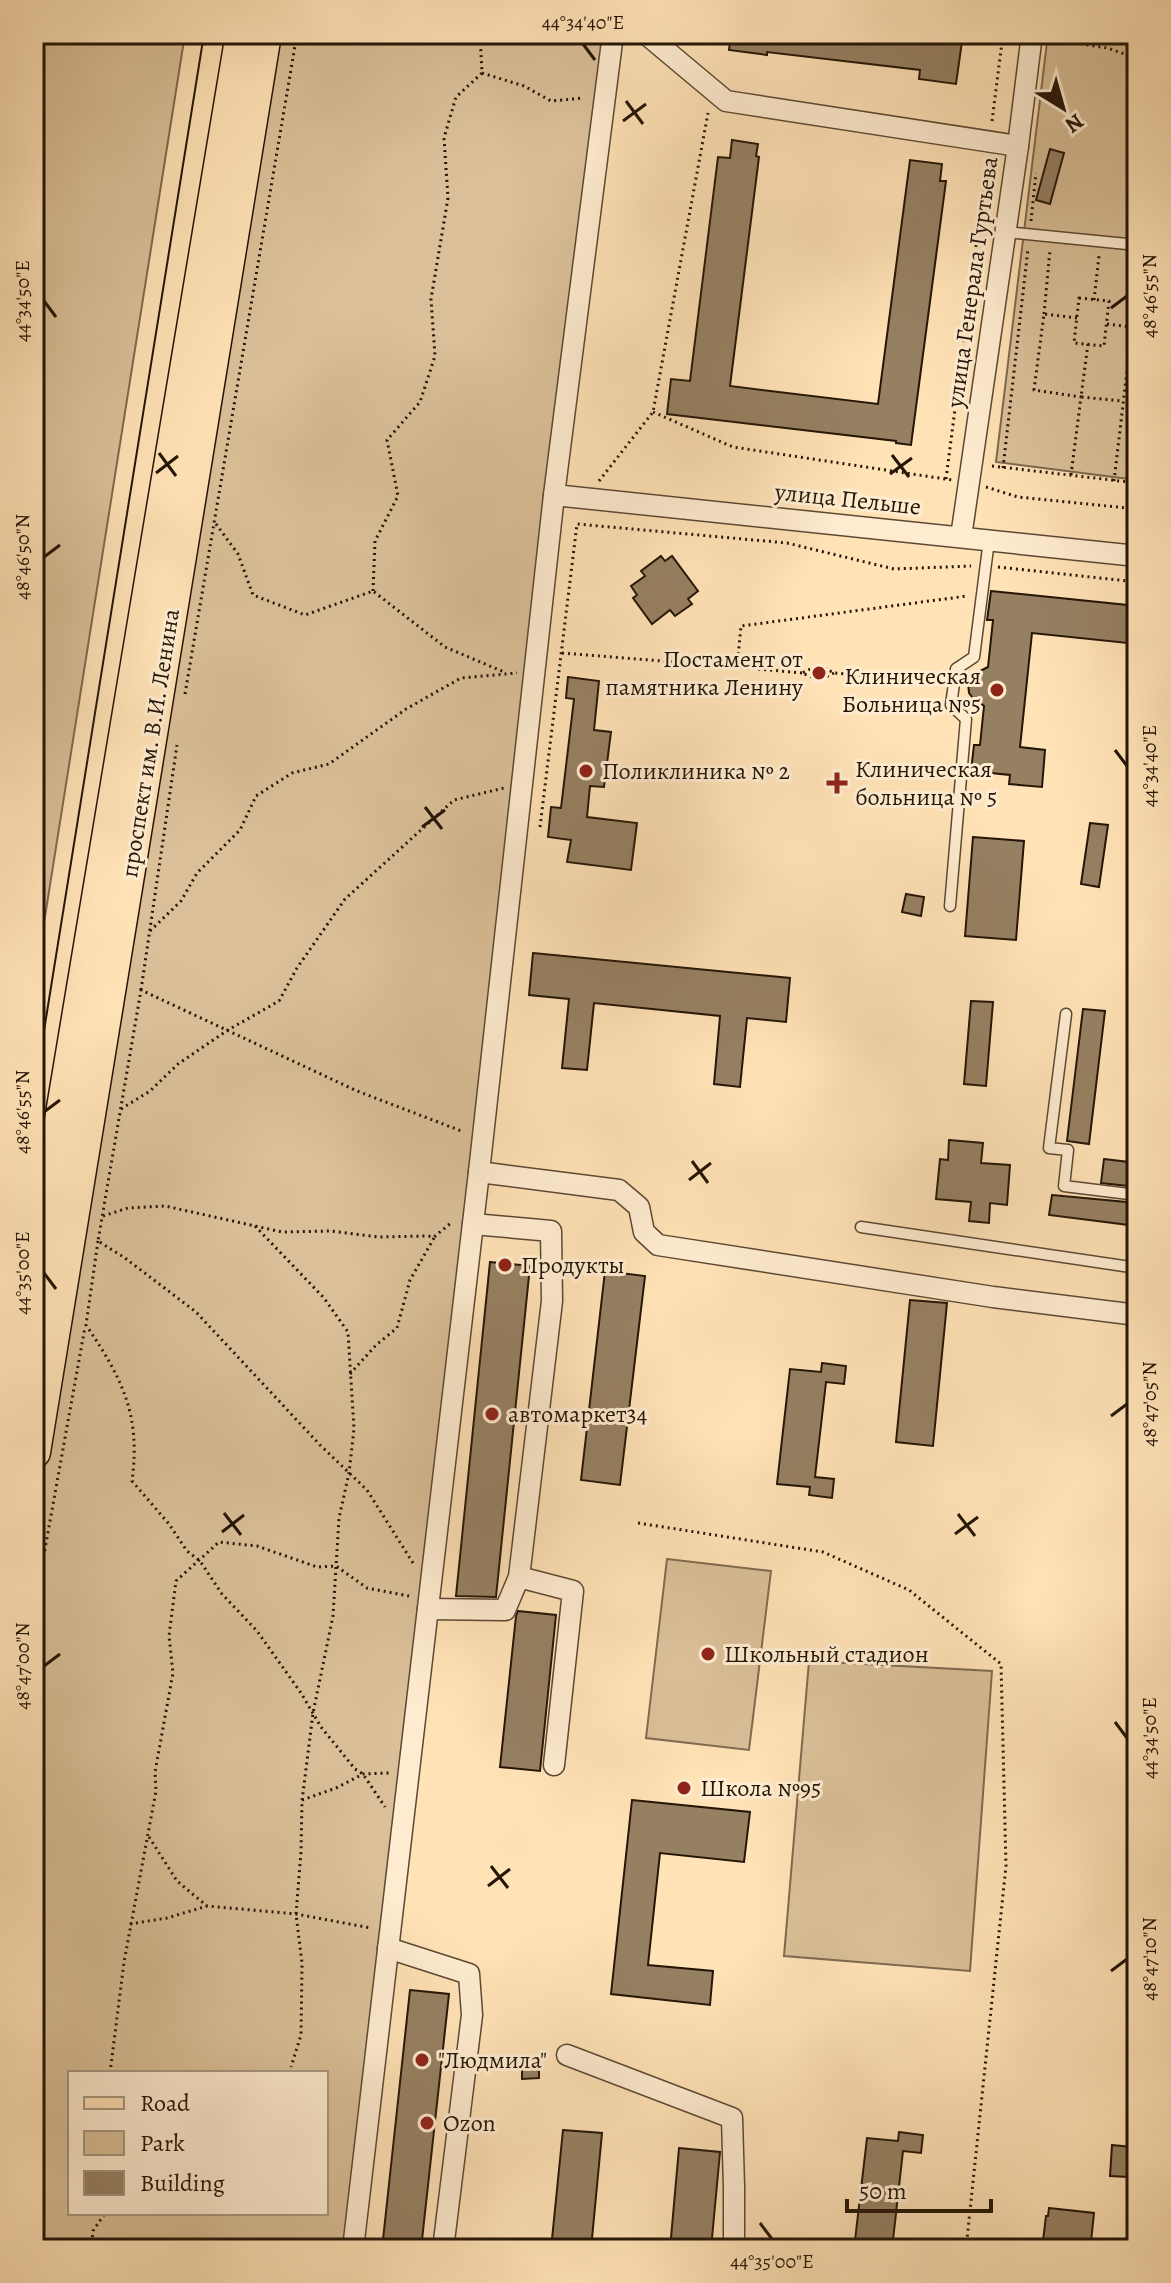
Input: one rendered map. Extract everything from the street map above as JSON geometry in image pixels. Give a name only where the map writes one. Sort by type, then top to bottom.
[{"type":"main road","name":"проспект им. В.И. Ленина","points":[[34,1282],[242,34]]},
{"type":"main road","name":"проспект им. В.И. Ленина","points":[[34,1452],[265,34]]},
{"type":"street","points":[[353,2249],[483,1139],[554,495],[613,34]]},
{"type":"street","points":[[646,34],[726,101],[1018,146]]},
{"type":"street","name":"улица Генерала Гуртьева","points":[[961,537],[1032,34]]},
{"type":"street","name":"улица Пельше","points":[[554,495],[1137,556]]},
{"type":"street","points":[[479,1172],[619,1190],[639,1207],[644,1232],[658,1245],[993,1297],[1137,1315]]},
{"type":"street","points":[[429,1601],[505,1610],[519,1577],[552,1301],[551,1231],[473,1224]]},
{"type":"street","points":[[519,1577],[573,1591],[554,1765]]},
{"type":"street","points":[[389,1940],[469,1974],[472,2015],[443,2249]]},
{"type":"street","points":[[567,2055],[732,2118],[734,2249]]},
{"type":"lane","points":[[1006,232],[1137,245]]},
{"type":"lane","points":[[950,906],[966,719],[951,705],[956,669],[974,657],[989,540]]},
{"type":"lane","points":[[1066,1014],[1049,1148],[1068,1150],[1064,1186],[1137,1195]]},
{"type":"lane","points":[[861,1227],[1137,1268]]},
{"type":"path","points":[[184,703],[297,34]]},
{"type":"path","points":[[480,34],[482,73]]},
{"type":"path","points":[[946,479],[1003,34]]},
{"type":"path","points":[[1032,34],[1107,48],[1137,58]]},
{"type":"path","points":[[373,591],[375,541],[398,496],[387,440],[420,402],[435,356],[431,299],[448,198],[444,138],[456,97],[482,73]]},
{"type":"path","points":[[482,73],[524,86],[551,101],[605,96]]},
{"type":"path","points":[[587,499],[653,412],[712,90]]},
{"type":"path","points":[[1052,237],[1034,390],[1123,401]]},
{"type":"path","points":[[1003,468],[1029,245]]},
{"type":"path","points":[[1094,300],[1100,253]]},
{"type":"path","points":[[1114,481],[1137,286]]},
{"type":"path","points":[[1079,298],[1094,300],[1109,301],[1104,346],[1074,343],[1079,298]]},
{"type":"path","points":[[1044,314],[1077,318]]},
{"type":"path","points":[[1107,324],[1132,327]]},
{"type":"path","points":[[1071,475],[1088,344]]},
{"type":"path","points":[[653,412],[733,447],[946,479],[1003,468],[1137,483]]},
{"type":"path","points":[[971,473],[1018,497],[1137,509]]},
{"type":"path","points":[[214,522],[238,554],[253,595],[305,615],[373,591]]},
{"type":"path","points":[[540,827],[577,524],[787,543],[894,569],[986,566],[1137,582]]},
{"type":"path","points":[[150,931],[181,901],[197,873],[240,830],[256,796],[292,773],[329,764],[406,709],[461,678],[508,673],[445,647],[373,591]]},
{"type":"path","points":[[737,667],[741,626],[982,594]]},
{"type":"path","points":[[561,653],[802,673],[819,680],[834,673]]},
{"type":"path","points":[[802,673],[819,665],[834,673],[955,682]]},
{"type":"path","points":[[34,1610],[86,1325],[179,734]]},
{"type":"path","points":[[121,1109],[150,1091],[178,1064],[279,1001],[297,968],[345,899],[454,800],[522,784]]},
{"type":"path","points":[[141,990],[357,1091],[483,1139]]},
{"type":"path","points":[[103,1216],[128,1208],[165,1206],[282,1232],[330,1231],[379,1237],[434,1237]]},
{"type":"path","points":[[350,1374],[376,1345],[397,1328],[410,1280],[434,1237],[451,1222],[473,1224]]},
{"type":"path","points":[[255,1226],[324,1298],[348,1332],[354,1429],[339,1518],[333,1616],[313,1713],[302,1801],[296,1914],[302,1963],[301,2035],[291,2067]]},
{"type":"path","points":[[98,1241],[196,1312],[367,1490],[399,1538],[429,1601]]},
{"type":"path","points":[[86,1325],[111,1362],[133,1417],[136,1453],[132,1481],[169,1524],[187,1551],[200,1561],[222,1594],[257,1631],[321,1727],[355,1769],[363,1774],[387,1810],[403,1821]]},
{"type":"path","points":[[638,1523],[823,1552],[909,1590],[1001,1664],[1006,1866],[966,2249]]},
{"type":"path","points":[[110,2071],[130,1924],[156,1791],[155,1772],[173,1673],[169,1636],[176,1581],[219,1542],[257,1546],[317,1567],[336,1566],[367,1588],[429,1601]]},
{"type":"path","points":[[302,1801],[363,1774],[408,1773]]},
{"type":"path","points":[[148,1835],[177,1881],[207,1906]]},
{"type":"path","points":[[130,1924],[167,1918],[207,1906],[296,1914],[389,1940]]},
{"type":"path","points":[[91,2249],[93,2231],[104,2215]]},
{"type":"green space","points":[[34,34],[185,34],[34,986]]},
{"type":"green space","points":[[277,34],[603,34],[344,2249],[34,2249],[34,1529]]},
{"type":"green space","points":[[1048,34],[1137,34],[1137,480],[996,462]]},
{"type":"green space","name":"Школьный стадион","points":[[667,1559],[771,1571],[749,1750],[646,1738]]},
{"type":"green space","points":[[809,1661],[992,1671],[970,1971],[784,1956]]},
{"type":"building","points":[[731,34],[963,34],[956,84],[919,79],[920,70],[729,50]]},
{"type":"building","points":[[732,140],[758,144],[756,156],[759,157],[730,386],[878,404],[910,160],[942,164],[940,181],[946,181],[911,445],[667,414],[671,379],[690,381],[718,157],[730,158]]},
{"type":"building","points":[[1050,149],[1064,153],[1050,204],[1036,200]]},
{"type":"building","points":[[661,556],[665,561],[672,556],[698,591],[688,599],[692,604],[675,616],[670,610],[652,624],[633,598],[637,595],[631,586],[645,576],[641,571]]},
{"type":"building","name":"Клиническая Больница №5","points":[[991,591],[1137,606],[1137,644],[1032,633],[1020,747],[1045,750],[1042,787],[1009,784],[1010,775],[971,771],[974,745],[980,745],[984,706],[969,693],[968,682],[974,674],[988,667],[993,620],[987,620]]},
{"type":"building","name":"Поликлиника № 2","points":[[568,677],[599,681],[594,730],[611,732],[604,787],[590,786],[587,817],[637,823],[631,870],[567,862],[571,840],[548,837],[551,807],[561,808],[574,699],[566,698]]},
{"type":"building","points":[[1090,823],[1108,825],[1099,887],[1081,884]]},
{"type":"building","points":[[973,837],[1024,841],[1016,940],[965,936]]},
{"type":"building","points":[[906,894],[924,897],[921,916],[902,912]]},
{"type":"building","points":[[533,953],[790,978],[786,1022],[747,1018],[740,1087],[714,1084],[720,1016],[594,1003],[587,1070],[562,1068],[569,999],[529,995]]},
{"type":"building","points":[[971,1001],[993,1002],[986,1086],[964,1084]]},
{"type":"building","points":[[1083,1009],[1105,1011],[1089,1144],[1067,1141]]},
{"type":"building","points":[[949,1140],[983,1143],[981,1163],[1010,1165],[1007,1205],[990,1203],[989,1223],[969,1221],[971,1202],[936,1199],[940,1159],[948,1160]]},
{"type":"building","points":[[1104,1159],[1137,1163],[1137,1187],[1101,1183]]},
{"type":"building","points":[[1052,1195],[1137,1203],[1137,1226],[1049,1215]]},
{"type":"building","points":[[490,1262],[530,1266],[496,1597],[456,1596]]},
{"type":"building","points":[[605,1271],[645,1276],[620,1485],[581,1480]]},
{"type":"building","points":[[910,1300],[947,1303],[933,1446],[896,1442]]},
{"type":"building","points":[[822,1363],[846,1366],[844,1384],[826,1382],[815,1477],[834,1479],[832,1498],[809,1495],[810,1487],[777,1484],[790,1369],[821,1372]]},
{"type":"building","points":[[518,1611],[556,1615],[540,1771],[500,1767]]},
{"type":"building","points":[[632,1800],[750,1812],[744,1862],[660,1853],[648,1965],[713,1971],[710,2005],[611,1994]]},
{"type":"building","name":"\"Людмила\"","points":[[410,1990],[449,1994],[421,2249],[382,2249]]},
{"type":"building","points":[[539,2058],[539,2078],[522,2079],[522,2059]]},
{"type":"building","points":[[563,2130],[602,2133],[591,2249],[551,2249]]},
{"type":"building","points":[[899,2132],[923,2135],[921,2153],[903,2151],[892,2249],[854,2249],[867,2138],[898,2141]]},
{"type":"building","points":[[1112,2145],[1131,2147],[1129,2177],[1110,2176]]},
{"type":"building","points":[[679,2148],[720,2152],[711,2249],[670,2249]]},
{"type":"building","points":[[1049,2208],[1094,2213],[1088,2249],[1042,2249]]},
{"type":"tram line","points":[[34,1093],[204,34]]},
{"type":"place","name":"Постамент от памятника Ленину","points":[[819,673]]},
{"type":"place","name":"Клиническая Больница №5","points":[[997,690]]},
{"type":"place","name":"Поликлиника № 2","points":[[586,771]]},
{"type":"place","name":"Клиническая больница № 5","points":[[837,783]]},
{"type":"place","name":"Продукты","points":[[505,1265]]},
{"type":"place","name":"автомаркет34","points":[[492,1414]]},
{"type":"place","name":"Школьный стадион","points":[[708,1654]]},
{"type":"place","name":"Школа №95","points":[[684,1788]]},
{"type":"place","name":"\"Людмила\"","points":[[422,2060]]},
{"type":"place","name":"Ozon","points":[[427,2123]]}]
